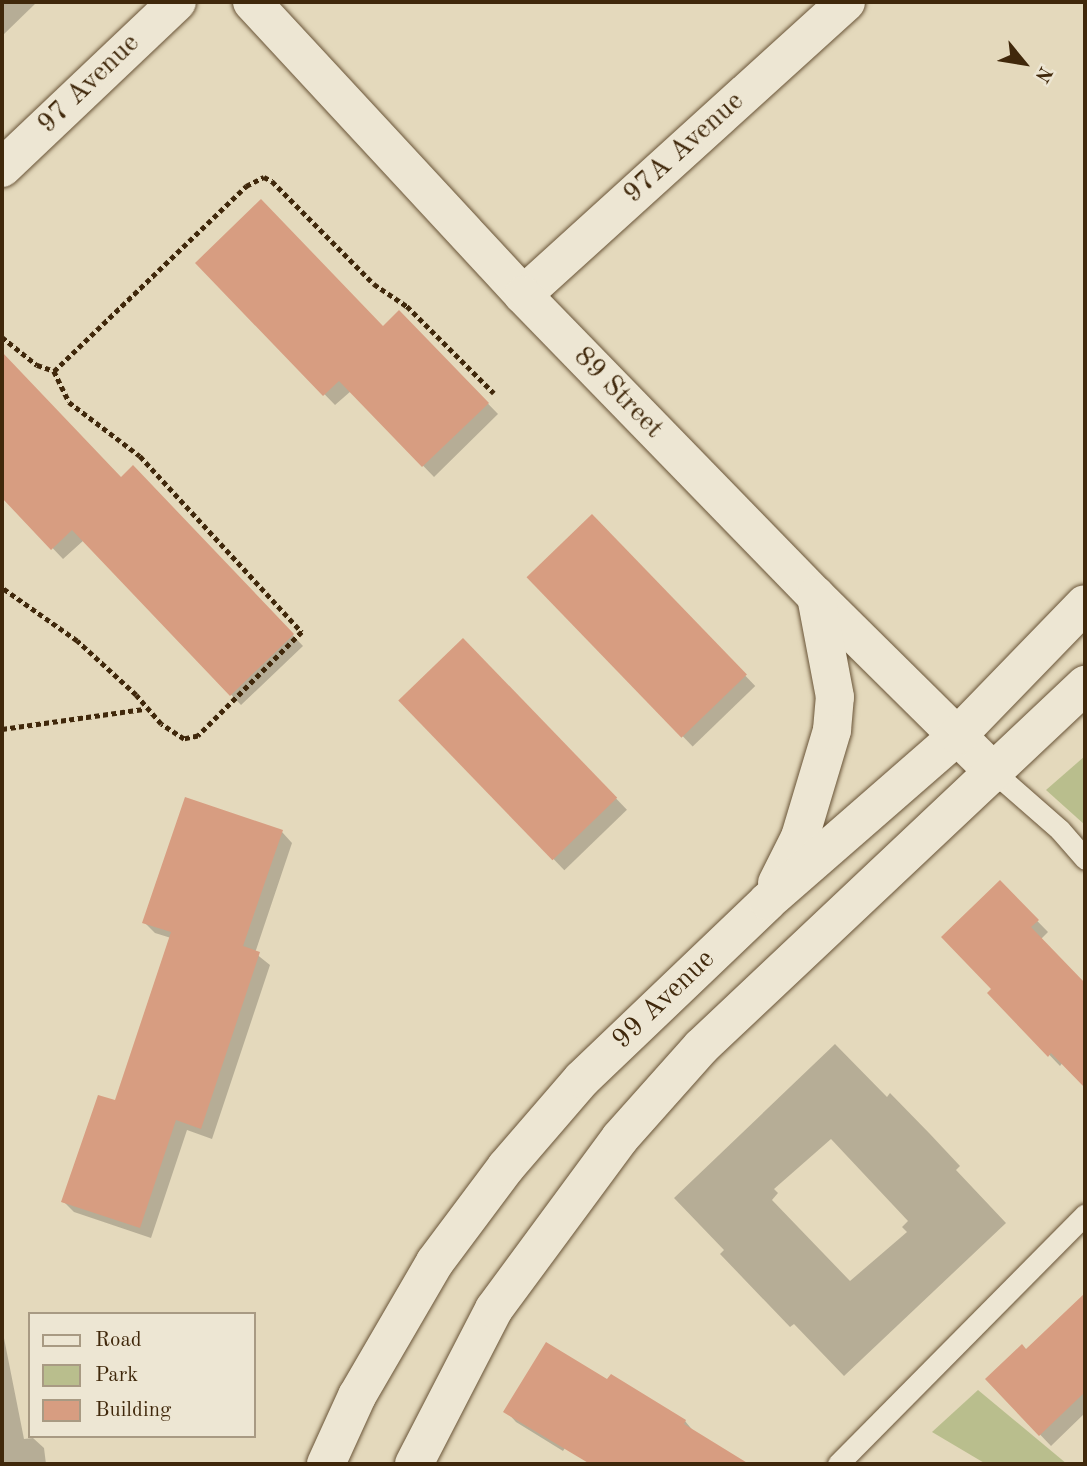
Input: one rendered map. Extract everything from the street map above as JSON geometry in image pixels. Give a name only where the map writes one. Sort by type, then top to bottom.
[{"type":"street","name":"97 Avenue","points":[[2,168],[177,2]]},
{"type":"street","name":"89 Street","points":[[252,2],[523,295],[816,596],[995,773]]},
{"type":"street","name":"97A Avenue","points":[[523,295],[846,2]]},
{"type":"street","points":[[768,901],[800,836],[832,730],[835,697],[816,596]]},
{"type":"street","name":"99 Avenue","points":[[326,1464],[357,1396],[435,1262],[506,1167],[582,1079],[768,901],[958,735],[1085,604]]},
{"type":"street","points":[[414,1464],[494,1309],[620,1138],[701,1047],[995,773],[1085,685]]},
{"type":"lane","points":[[995,773],[1060,830],[1085,859]]},
{"type":"lane","points":[[838,1464],[1085,1214]]},
{"type":"path","points":[[54,371],[246,186],[264,177],[272,181],[374,284],[407,306],[494,393]]},
{"type":"path","points":[[2,337],[37,365],[54,371],[69,402],[140,456],[302,632],[198,736],[184,739],[175,735],[145,709],[136,695],[77,641],[2,588]]},
{"type":"path","points":[[2,729],[145,709]]},
{"type":"green space","points":[[1085,756],[1085,825],[1046,790]]},
{"type":"green space","points":[[978,1390],[1067,1464],[986,1464],[932,1432]]},
{"type":"building","points":[[261,199],[383,326],[399,310],[489,403],[422,467],[339,381],[323,396],[195,263]]},
{"type":"building","points":[[2,352],[121,477],[133,465],[294,634],[230,696],[72,530],[51,550],[2,498]]},
{"type":"building","points":[[592,514],[747,674],[681,738],[527,577]]},
{"type":"building","points":[[463,638],[617,798],[552,860],[398,701]]},
{"type":"building","points":[[185,797],[283,830],[243,946],[260,952],[201,1129],[176,1120],[140,1228],[61,1202],[98,1095],[115,1100],[171,932],[142,923]]},
{"type":"building","points":[[1000,880],[1039,920],[1031,927],[1085,983],[1085,1088],[1051,1053],[1048,1057],[987,993],[991,989],[941,937]]},
{"type":"building","points":[[1085,1293],[1085,1392],[1039,1436],[985,1379],[1022,1344],[1026,1349]]},
{"type":"building","points":[[546,1342],[607,1379],[611,1374],[686,1420],[684,1424],[749,1464],[590,1464],[503,1412]]}]
